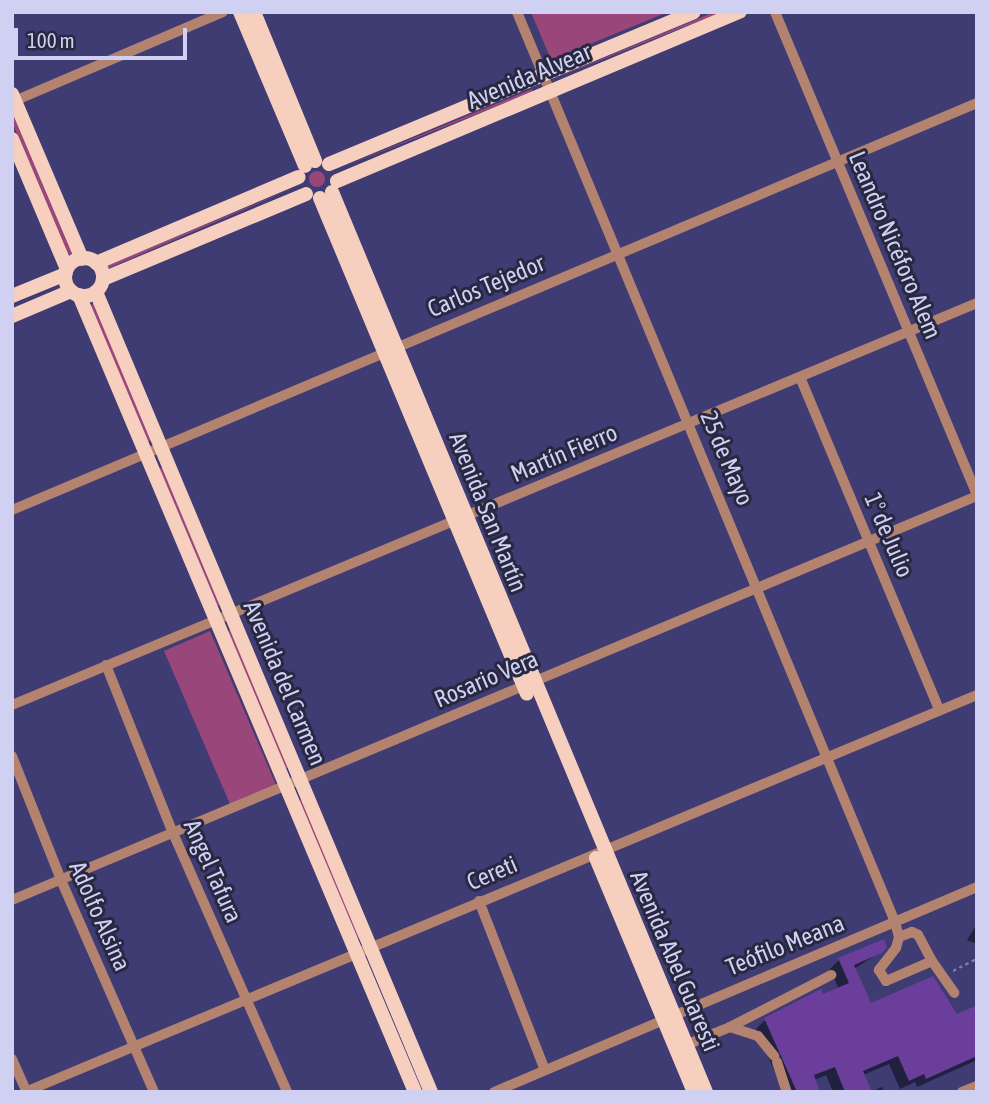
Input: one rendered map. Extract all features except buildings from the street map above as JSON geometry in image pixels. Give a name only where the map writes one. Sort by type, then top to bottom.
[{"type":"main road","points":[[240,12],[323,191]]},
{"type":"main road","points":[[254,12],[323,191]]},
{"type":"main road","name":"Avenida Alvear","points":[[66,272],[312,167],[694,12]]},
{"type":"main road","name":"Avenida Alvear","points":[[75,293],[100,285],[323,191],[740,12]]},
{"type":"main road","points":[[13,98],[89,261]]},
{"type":"main road","points":[[12,139],[66,272],[12,296]]},
{"type":"main road","name":"Avenida San Martín","points":[[323,191],[598,851]]},
{"type":"main road","name":"Avenida del Carmen","points":[[89,261],[161,447],[431,1092]]},
{"type":"main road","name":"Avenida del Carmen","points":[[66,272],[147,454],[415,1092]]},
{"type":"main road","points":[[12,316],[75,293]]},
{"type":"main road","name":"Avenida Abel Guaresti","points":[[598,851],[668,1016],[694,1092]]},
{"type":"main road","name":"Avenida Abel Guaresti","points":[[668,1016],[686,1045],[706,1092]]},
{"type":"street","points":[[13,98],[223,12]]},
{"type":"street","name":"25 de Mayo","points":[[517,12],[758,588],[899,937]]},
{"type":"street","name":"Leandro Nicéforo Alem","points":[[775,12],[977,496]]},
{"type":"street","name":"Carlos Tejedor","points":[[12,510],[977,103]]},
{"type":"street","name":"Martín Fierro","points":[[12,705],[217,622],[977,303]]},
{"type":"street","name":"1° de Julio","points":[[800,377],[939,710]]},
{"type":"street","name":"Rosario Vera","points":[[12,900],[977,496]]},
{"type":"street","name":"Angel Tafura","points":[[106,665],[173,834],[287,1092]]},
{"type":"street","name":"Cereti","points":[[25,1091],[977,695]]},
{"type":"street","name":"Adolfo Alsina","points":[[12,756],[61,880],[154,1092]]},
{"type":"street","name":"Teófilo Meana","points":[[494,1092],[977,887]]},
{"type":"street","points":[[479,901],[545,1070]]},
{"type":"street","points":[[932,961],[892,980],[881,977],[880,970],[892,956],[899,937],[912,932],[918,935],[954,993]]},
{"type":"street","points":[[686,1045],[730,1027],[831,975]]},
{"type":"street","points":[[730,1027],[758,1037],[775,1059],[788,1092]]},
{"type":"street","points":[[12,1059],[25,1091]]},
{"type":"path","points":[[944,975],[977,959]]},
{"type":"shaded area","points":[[531,12],[668,12],[551,60]]},
{"type":"shaded area","points":[[714,12],[722,12],[556,78]]},
{"type":"shaded area","points":[[532,89],[533,92],[343,167]]},
{"type":"shaded area","points":[[16,116],[73,253],[67,255],[12,122]]},
{"type":"shaded area","points":[[317,171],[325,179],[317,187],[309,179]]},
{"type":"shaded area","points":[[294,188],[107,269],[106,266]]},
{"type":"shaded area","points":[[95,303],[152,440],[146,443],[89,306]]},
{"type":"shaded area","points":[[164,467],[221,604],[215,607],[158,469]]},
{"type":"shaded area","points":[[232,630],[289,767],[283,770],[226,632]]},
{"type":"shaded area","points":[[210,631],[276,785],[230,804],[164,651]]},
{"type":"shaded area","points":[[304,798],[362,936],[356,938],[299,801]]}]
